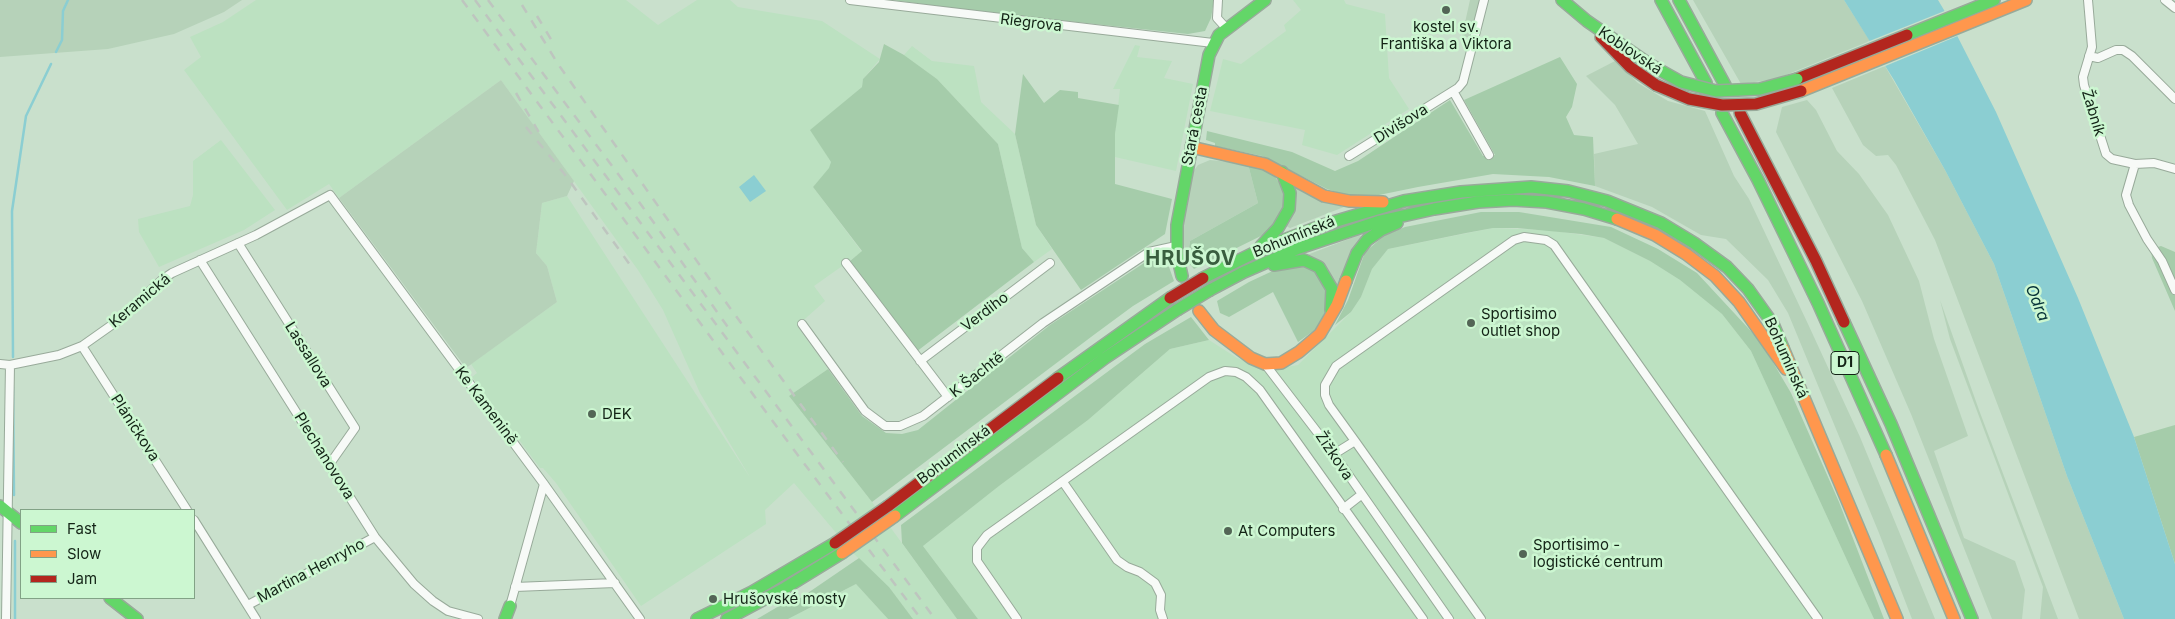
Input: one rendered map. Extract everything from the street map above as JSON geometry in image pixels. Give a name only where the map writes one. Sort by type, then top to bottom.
[{"type":"main road","name":"Stará cesta","points":[[1182,276],[1176,246],[1180,204],[1208,59],[1214,43],[1227,28],[1265,0]]},
{"type":"main road","points":[[1562,0],[1587,21]]},
{"type":"main road","points":[[1661,0],[1706,82]]},
{"type":"main road","points":[[1679,0],[1726,85]]},
{"type":"main road","name":"Koblovská","points":[[1587,21],[1649,64],[1681,82],[1716,91],[1760,89],[1797,80],[1994,0]]},
{"type":"main road","name":"Koblovská","points":[[1587,21],[1620,58],[1656,85],[1689,100],[1722,105],[1762,103],[1801,91],[2026,0]]},
{"type":"main road","name":"D1","points":[[1722,113],[1758,180],[1822,312],[1878,435],[1954,619]]},
{"type":"main road","name":"D1","points":[[1740,113],[1816,261],[1887,415],[1972,619]]},
{"type":"main road","points":[[1191,147],[1265,164],[1324,196],[1366,202],[1404,201]]},
{"type":"main road","points":[[1238,260],[1268,240],[1286,217],[1290,196],[1282,172]]},
{"type":"main road","name":"Bohumínská","points":[[727,619],[785,588],[842,553],[891,511],[1084,358],[1170,298],[1203,278],[1238,260],[1323,224],[1404,201],[1484,189],[1531,187],[1549,188],[1607,201],[1661,223],[1716,259],[1748,289],[1776,330],[1897,619]]},
{"type":"main road","name":"Bohumínská","points":[[697,619],[759,588],[891,511],[1105,358],[1210,290],[1244,272],[1327,238],[1380,222],[1434,209],[1496,201],[1547,202],[1603,214],[1655,235],[1701,265],[1739,302],[1776,352],[1808,405]]},
{"type":"main road","points":[[1266,364],[1281,363],[1299,352],[1320,334],[1337,305],[1352,262],[1367,240],[1393,224],[1434,209]]},
{"type":"main road","points":[[1244,272],[1294,260],[1304,260],[1312,263],[1324,273],[1332,289],[1329,321]]},
{"type":"main road","name":"Žižkova","points":[[1199,312],[1222,337],[1251,358],[1266,364]]},
{"type":"main road","points":[[4,509],[20,522]]},
{"type":"main road","points":[[111,599],[137,619]]},
{"type":"main road","points":[[505,619],[510,606]]},
{"type":"main road","points":[[510,606],[510,619]]},
{"type":"street","name":"Riegrova","points":[[850,0],[1214,43]]},
{"type":"street","points":[[1218,0],[1217,18],[1227,28]]},
{"type":"street","name":"Divišova","points":[[1349,156],[1453,91],[1463,82],[1484,0]]},
{"type":"street","name":"Žabník","points":[[2088,0],[2092,46],[2083,77],[2106,154],[2112,160],[2135,164],[2154,164],[2175,169]]},
{"type":"street","points":[[2165,0],[2175,8]]},
{"type":"street","points":[[2089,56],[2098,58],[2116,50],[2123,50],[2132,56],[2175,100]]},
{"type":"street","points":[[1453,91],[1489,155]]},
{"type":"street","points":[[2135,164],[2126,195],[2129,205],[2146,240],[2162,261],[2175,290]]},
{"type":"street","name":"Keramická","points":[[0,364],[10,365],[59,355],[82,346],[116,322],[163,279],[238,243],[330,195]]},
{"type":"street","name":"Ke Kamenině","points":[[330,195],[544,484],[640,619]]},
{"type":"street","points":[[1481,619],[1329,405],[1325,395],[1325,384],[1336,366],[1514,240],[1524,237],[1546,240],[1554,245],[1818,619]]},
{"type":"street","name":"Lassallova","points":[[238,243],[355,428],[329,465]]},
{"type":"street","name":"K Šachtě","points":[[802,324],[865,411],[885,426],[900,426],[923,416],[1043,323],[1149,252],[1176,246]]},
{"type":"street","name":"Plechanovova","points":[[200,260],[374,537],[414,584],[433,601],[448,610],[478,619]]},
{"type":"street","points":[[846,262],[948,397]]},
{"type":"street","name":"Verdiho","points":[[920,361],[1050,264]]},
{"type":"street","name":"Pláničkova","points":[[82,346],[187,509]]},
{"type":"street","name":"Žižkova","points":[[1266,364],[1334,454],[1449,619]]},
{"type":"street","points":[[6,619],[3,597],[4,509],[10,365]]},
{"type":"street","points":[[1017,619],[977,561],[977,548],[987,535],[1209,377],[1220,372],[1231,371],[1246,377],[1260,390],[1423,619]]},
{"type":"street","points":[[1334,454],[1355,441]]},
{"type":"street","points":[[1063,482],[1117,560],[1126,567],[1140,572],[1155,584],[1161,595],[1160,610],[1163,619]]},
{"type":"street","points":[[510,606],[544,484]]},
{"type":"street","points":[[1343,509],[1361,495]]},
{"type":"street","points":[[195,522],[256,619]]},
{"type":"street","name":"Martina Henryho","points":[[248,605],[374,537]]},
{"type":"street","points":[[515,587],[615,583]]},
{"type":"shaded area","points":[[0,0],[242,0],[224,12],[174,34],[108,49],[0,57]]},
{"type":"shaded area","points":[[256,0],[626,0],[658,25],[697,0],[730,0],[738,7],[822,21],[880,59],[863,79],[862,87],[811,130],[831,162],[830,168],[813,187],[862,252],[814,286],[825,301],[797,326],[828,369],[789,396],[872,502],[957,619],[913,619],[889,587],[854,554],[794,483],[765,510],[766,524],[641,606],[556,483],[543,468],[540,468],[472,377],[477,373],[471,364],[557,302],[547,266],[536,253],[542,203],[567,196],[751,479],[700,393],[663,310],[638,270],[501,80],[339,198],[329,184],[287,210],[184,70],[201,57],[190,37],[223,22]]},
{"type":"shaded area","points":[[892,0],[1214,0],[1211,18],[1205,31],[1188,34],[983,12]]},
{"type":"shaded area","points":[[1293,0],[1344,0],[1346,4],[1385,14],[1389,78],[1409,109],[1337,155],[1302,145],[1305,130],[1210,111],[1223,59],[1241,64],[1286,31],[1284,25],[1301,10]]},
{"type":"shaded area","points":[[1470,0],[1480,0],[1471,38],[1462,36]]},
{"type":"shaded area","points":[[1693,0],[1844,0],[1870,41],[1776,79],[1741,84]]},
{"type":"shaded area","points":[[884,44],[904,55],[937,79],[998,144],[1022,248],[1034,262],[916,352],[850,261],[862,251],[813,187],[829,168],[831,162],[810,130],[862,87],[863,79],[879,62]]},
{"type":"shaded area","points":[[1135,45],[1140,46],[1137,57],[1172,61],[1164,78],[1193,84],[1176,171],[1115,157],[1115,134],[1120,89],[1113,89]]},
{"type":"shaded area","points":[[912,46],[932,61],[974,66],[981,102],[1015,134],[1036,225],[1052,249],[1034,262],[1022,248],[998,144],[937,79],[904,55]]},
{"type":"shaded area","points":[[1560,57],[1577,84],[1572,107],[1566,117],[1574,135],[1593,137],[1595,186],[1549,177],[1493,174],[1379,195],[1352,197],[1327,189],[1262,156],[1215,146],[1215,143],[1206,140],[1207,131],[1292,152],[1335,171],[1358,161],[1450,100],[1483,156],[1495,155],[1464,100]]},
{"type":"shaded area","points":[[1615,61],[1638,83],[1668,101],[1705,111],[1734,176],[1749,199],[1860,437],[1935,619],[1912,619],[1879,533],[1788,313],[1768,280],[1726,239],[1701,235],[1652,207],[1595,186],[1594,154],[1638,144],[1615,105],[1586,76]]},
{"type":"shaded area","points":[[1885,66],[1945,170],[1994,264],[2067,476],[2124,619],[2079,619],[1935,240],[1896,165],[1888,155],[1876,156],[1863,145],[1832,88]]},
{"type":"shaded area","points":[[1023,74],[1044,103],[1060,90],[1078,92],[1078,98],[1119,105],[1115,134],[1115,184],[1172,199],[1165,234],[1081,290],[1036,225],[1015,134]]},
{"type":"shaded area","points":[[501,80],[574,181],[567,196],[542,203],[536,253],[547,266],[557,302],[466,368],[339,198]]},
{"type":"shaded area","points":[[1807,100],[1816,110],[1837,151],[1859,174],[1888,215],[1919,281],[1934,339],[1968,436],[1934,451],[1964,538],[2015,561],[2025,590],[2022,619],[1992,619],[1911,414],[1862,301],[1776,132],[1782,107]]},
{"type":"shaded area","points":[[221,140],[275,210],[244,230],[159,267],[139,232],[138,219],[190,206],[193,195],[193,161]]},
{"type":"shaded area","points":[[1210,160],[1248,164],[1258,203],[1190,241],[1187,261],[1183,239],[1185,204],[1190,176],[1198,165]]},
{"type":"shaded area","points":[[1248,164],[1266,170],[1275,177],[1281,185],[1286,198],[1285,208],[1269,232],[1194,269],[1187,261],[1190,241],[1258,203]]},
{"type":"shaded area","points":[[1290,183],[1322,200],[1344,207],[1290,228],[1286,226],[1292,214]]},
{"type":"shaded area","points":[[1481,212],[1519,212],[1611,227],[1658,249],[1697,273],[1761,342],[1791,393],[1839,502],[1884,619],[1874,619],[1751,351],[1722,314],[1680,280],[1650,261],[1604,238],[1581,234],[1517,228],[1493,228],[1466,233],[1388,249],[1372,269],[1361,297],[1351,312],[1335,325],[1348,300],[1365,252],[1385,235],[1405,227]]},
{"type":"shaded area","points":[[1493,228],[1547,230],[1604,238],[1650,261],[1680,280],[1722,314],[1751,351],[1874,619],[978,619],[923,546],[999,486],[1088,420],[1170,349],[1209,340],[1237,358],[1270,370],[1298,365],[1351,312],[1361,297],[1372,269],[1388,249]]},
{"type":"shaded area","points":[[1359,235],[1362,236],[1349,256],[1337,288],[1328,269],[1318,260],[1307,255]]},
{"type":"shaded area","points":[[2161,246],[2175,252],[2175,311],[2152,258],[2151,249]]},
{"type":"shaded area","points":[[1160,259],[1169,267],[1174,281],[1133,306],[872,502],[789,396],[828,369],[862,416],[886,433],[902,434],[918,430],[1050,325],[1144,263]]},
{"type":"shaded area","points":[[1300,265],[1318,272],[1325,284],[1328,300],[1325,315],[1316,329],[1298,342],[1273,292],[1229,317],[1220,313],[1217,301],[1249,282],[1279,268]]},
{"type":"shaded area","points":[[1940,300],[1979,410],[2058,619],[2040,619],[2043,587],[1950,339]]},
{"type":"shaded area","points":[[1191,317],[1209,340],[1170,349],[1088,420],[999,486],[923,546],[978,619],[957,619],[902,543],[901,525],[1145,344]]},
{"type":"shaded area","points":[[2175,425],[2175,564],[2134,437]]},
{"type":"shaded area","points":[[859,558],[889,587],[913,619],[888,619],[856,584],[788,619],[757,619],[791,599],[796,601]]},
{"type":"shaded area","points":[[856,584],[888,619],[788,619]]},
{"type":"water","name":"Odra","points":[[1844,0],[1938,0],[1944,10],[1996,112],[2078,298],[2134,437],[2175,564],[2175,619],[2124,619],[2067,476],[1994,264],[1945,170],[1894,80]]},
{"type":"water","points":[[754,175],[766,191],[750,202],[739,187]]},
{"type":"pier","points":[[1947,10],[1960,35],[1883,67],[1867,42]]},
{"type":"waterway","points":[[56,52],[62,40],[63,11],[68,0]]},
{"type":"waterway","points":[[13,357],[12,211],[26,116],[51,64]]},
{"type":"waterway","points":[[13,387],[14,495]]},
{"type":"waterway","points":[[15,541],[15,619]]},
{"type":"railway","points":[[462,0],[921,619]]},
{"type":"railway","points":[[475,0],[935,619]]},
{"type":"railway","points":[[488,0],[642,206],[732,333]]},
{"type":"railway","points":[[522,5],[558,64],[730,308],[843,462]]},
{"type":"railway","points":[[537,16],[555,46]]},
{"type":"railway","points":[[516,93],[541,136]]},
{"type":"railway","points":[[526,127],[566,176],[633,269]]},
{"type":"traffic: fast","points":[[1182,276],[1177,254],[1177,225],[1209,55],[1219,35],[1265,0]]},
{"type":"traffic: fast","points":[[1562,0],[1587,21],[1649,64]]},
{"type":"traffic: fast","points":[[1661,0],[1706,83]]},
{"type":"traffic: fast","points":[[1679,0],[1725,85]]},
{"type":"traffic: fast","points":[[1907,35],[1994,0]]},
{"type":"traffic: fast","points":[[1649,64],[1681,82],[1716,91],[1760,89],[1797,79]]},
{"type":"traffic: fast","points":[[1722,113],[1758,180],[1818,303],[1886,455]]},
{"type":"traffic: fast","points":[[1261,246],[1278,228],[1289,209],[1290,193],[1282,172]]},
{"type":"traffic: fast","points":[[1203,278],[1266,247],[1323,225],[1404,201],[1461,192],[1531,187],[1568,191],[1607,201],[1661,223],[1694,243],[1727,267],[1748,289],[1773,324],[1783,348]]},
{"type":"traffic: fast","points":[[1210,290],[1244,272],[1299,248],[1380,221],[1434,209],[1478,202],[1513,200],[1547,202],[1584,209],[1617,219]]},
{"type":"traffic: fast","points":[[1346,281],[1357,253],[1367,240],[1381,230],[1397,223]]},
{"type":"traffic: fast","points":[[1274,265],[1304,260],[1319,267],[1332,289],[1331,310]]},
{"type":"traffic: fast","points":[[1177,310],[1210,290]]},
{"type":"traffic: fast","points":[[1058,378],[1170,298]]},
{"type":"traffic: fast","points":[[895,516],[1105,358],[1177,310]]},
{"type":"traffic: fast","points":[[1844,322],[1891,424],[1972,619]]},
{"type":"traffic: fast","points":[[0,506],[20,522]]},
{"type":"traffic: fast","points":[[697,619],[752,592],[835,543]]},
{"type":"traffic: fast","points":[[727,619],[785,588],[842,553]]},
{"type":"traffic: fast","points":[[111,599],[137,619]]},
{"type":"traffic: fast","points":[[505,619],[510,606]]},
{"type":"traffic: slow","points":[[1801,91],[2026,0]]},
{"type":"traffic: slow","points":[[1191,147],[1265,164],[1324,196],[1349,201],[1383,202]]},
{"type":"traffic: slow","points":[[1617,219],[1655,235],[1686,254],[1715,276],[1739,302],[1786,369]]},
{"type":"traffic: slow","points":[[1199,311],[1214,330],[1251,358],[1265,364],[1281,363],[1299,352],[1320,334],[1337,305],[1346,281]]},
{"type":"traffic: slow","points":[[1783,348],[1897,619]]},
{"type":"traffic: slow","points":[[1886,455],[1954,619]]},
{"type":"traffic: slow","points":[[842,553],[895,516]]},
{"type":"traffic: jam","points":[[1797,79],[1907,35]]},
{"type":"traffic: jam","points":[[1601,37],[1630,67],[1656,85]]},
{"type":"traffic: jam","points":[[1656,85],[1689,99],[1722,105],[1756,104],[1801,91]]},
{"type":"traffic: jam","points":[[1740,113],[1816,261],[1844,322]]},
{"type":"traffic: jam","points":[[1170,298],[1203,278]]},
{"type":"traffic: jam","points":[[888,506],[1058,378]]},
{"type":"traffic: jam","points":[[835,543],[888,506]]},
{"type":"place","name":"kostel sv. Františka a Viktora","points":[[1446,10]]},
{"type":"place","name":"Sportisimo outlet shop","points":[[1471,323]]},
{"type":"place","name":"DEK","points":[[592,414]]},
{"type":"place","name":"At Computers","points":[[1228,531]]},
{"type":"place","name":"Sportisimo - logistické centrum","points":[[1523,554]]},
{"type":"place","name":"Hrušovské mosty","points":[[713,599]]},
{"type":"district","name":"HRUŠOV","points":[[1191,259]]}]
